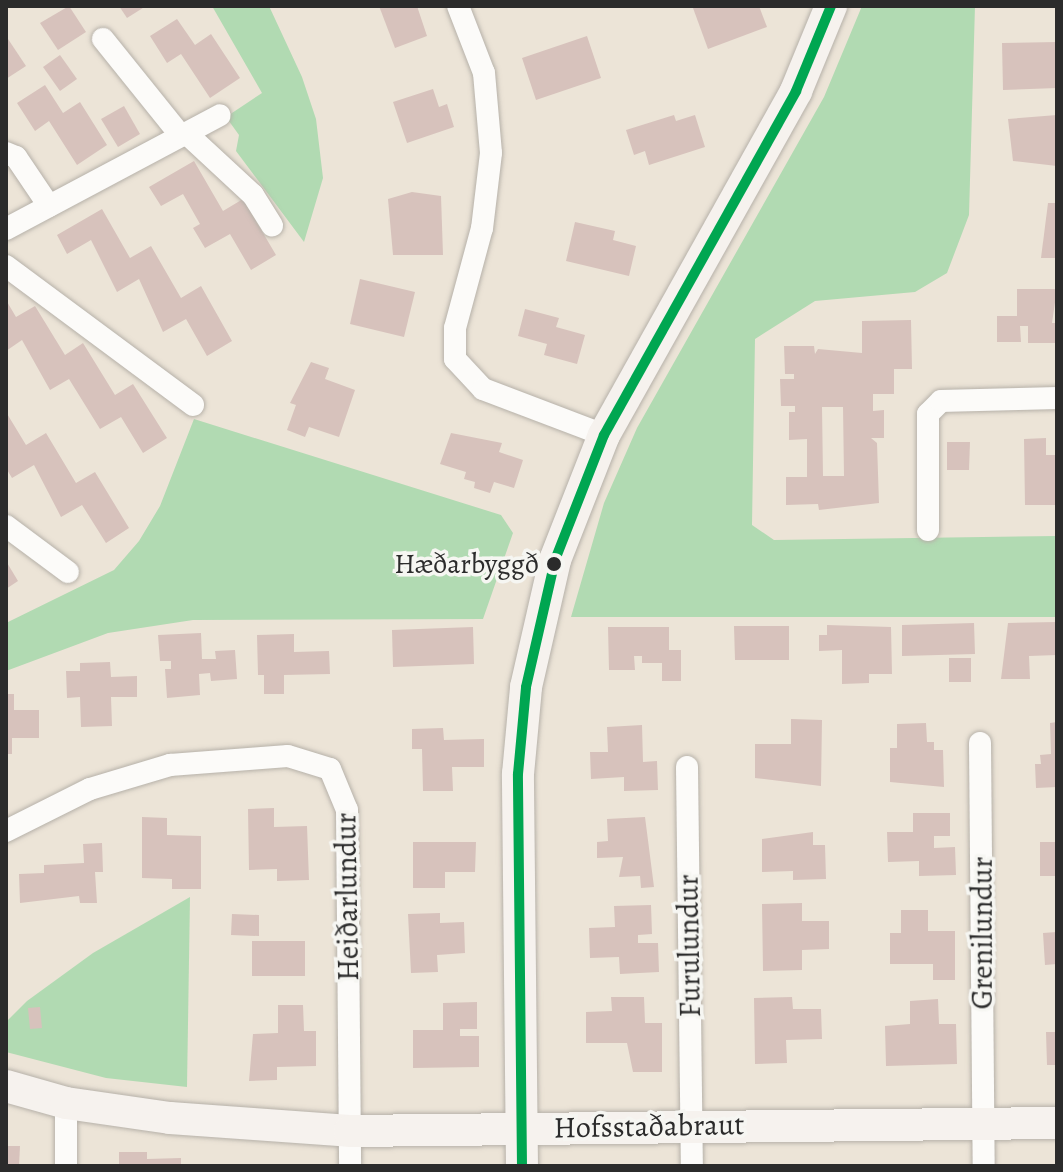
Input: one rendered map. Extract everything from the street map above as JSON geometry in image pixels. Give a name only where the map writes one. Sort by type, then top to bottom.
[{"type":"street","points":[[458,6],[484,73],[491,153],[482,228],[455,328],[455,359],[463,373],[483,389],[604,435]]},
{"type":"street","points":[[522,1166],[521,732],[555,560],[604,435],[796,91],[831,6]]},
{"type":"street","points":[[103,39],[183,135],[253,195],[272,225]]},
{"type":"street","points":[[6,229],[220,115]]},
{"type":"street","points":[[6,153],[16,157],[49,206]]},
{"type":"street","points":[[6,266],[193,405]]},
{"type":"street","points":[[928,530],[928,414],[941,401],[1057,398]]},
{"type":"street","points":[[6,526],[68,572]]},
{"type":"street","name":"Grenilundur","points":[[980,743],[984,1166]]},
{"type":"street","name":"Heiðarlundur","points":[[6,831],[79,793],[170,765],[288,756],[330,769],[347,810],[350,1131]]},
{"type":"street","name":"Furulundur","points":[[687,767],[692,1166]]},
{"type":"street","name":"Hofsstaðabraut","points":[[6,1086],[66,1103],[205,1122],[350,1131],[1057,1123]]},
{"type":"street","points":[[66,1103],[66,1166]]},
{"type":"street","points":[[350,1131],[350,1166]]},
{"type":"green space","points":[[212,6],[269,6],[302,77],[316,119],[323,178],[304,242],[236,151],[239,135],[226,117],[262,93]]},
{"type":"green space","points":[[862,6],[975,6],[969,215],[947,273],[915,292],[815,301],[755,339],[752,525],[774,540],[1057,536],[1057,617],[571,617],[604,503],[637,428],[824,97]]},
{"type":"green space","points":[[194,419],[501,515],[513,533],[483,619],[193,620],[108,633],[6,671],[6,623],[114,570],[139,541],[160,506]]},
{"type":"green space","points":[[190,897],[187,1087],[106,1078],[6,1052],[6,1022],[27,1001],[93,953]]},
{"type":"building","points":[[69,6],[86,32],[58,50],[40,23]]},
{"type":"building","points":[[119,6],[146,6],[127,18]]},
{"type":"building","points":[[379,6],[417,6],[427,36],[395,48]]},
{"type":"building","points":[[759,6],[767,27],[708,49],[693,8]]},
{"type":"building","points":[[177,19],[195,45],[211,34],[240,78],[210,98],[181,54],[167,63],[150,36]]},
{"type":"building","points":[[6,36],[26,66],[6,79]]},
{"type":"building","points":[[587,36],[601,78],[536,100],[522,58]]},
{"type":"building","points":[[1057,42],[1057,88],[1003,90],[1002,43]]},
{"type":"building","points":[[60,55],[77,79],[60,91],[43,67]]},
{"type":"building","points":[[45,85],[63,113],[80,102],[107,145],[77,165],[49,121],[35,131],[17,103]]},
{"type":"building","points":[[433,89],[439,107],[447,104],[454,127],[407,143],[393,102]]},
{"type":"building","points":[[124,106],[140,134],[118,147],[101,119]]},
{"type":"building","points":[[674,115],[676,121],[695,115],[705,147],[649,165],[645,151],[634,155],[626,130]]},
{"type":"building","points":[[1057,115],[1057,166],[1013,161],[1008,119]]},
{"type":"building","points":[[194,161],[223,211],[243,199],[276,255],[251,270],[230,234],[205,248],[193,228],[200,224],[183,194],[161,206],[149,187]]},
{"type":"building","points":[[412,192],[441,196],[443,255],[393,255],[388,199]]},
{"type":"building","points":[[1048,203],[1057,203],[1057,258],[1041,258]]},
{"type":"building","points":[[102,209],[130,258],[151,246],[181,298],[201,286],[232,341],[207,356],[186,319],[163,332],[139,279],[117,292],[91,240],[67,254],[57,235]]},
{"type":"building","points":[[575,222],[615,231],[613,240],[636,246],[629,276],[566,261]]},
{"type":"building","points":[[360,279],[415,292],[404,337],[350,324]]},
{"type":"building","points":[[1017,289],[1057,289],[1052,323],[1057,323],[1057,343],[1028,343],[1028,326],[1020,326],[1021,342],[997,342],[997,316],[1017,316]]},
{"type":"building","points":[[6,300],[16,317],[35,306],[65,355],[83,343],[115,395],[133,384],[167,438],[143,453],[121,417],[100,429],[69,379],[50,390],[22,340],[6,351]]},
{"type":"building","points":[[525,309],[559,318],[556,327],[585,335],[577,364],[544,355],[547,344],[518,336]]},
{"type":"building","points":[[911,320],[912,369],[894,369],[894,394],[873,394],[873,411],[884,410],[884,438],[871,438],[877,443],[879,503],[819,510],[818,504],[786,505],[786,477],[807,477],[807,439],[789,440],[789,412],[795,412],[795,406],[781,406],[780,379],[794,379],[794,374],[785,374],[784,346],[814,346],[815,354],[818,349],[862,353],[862,321]],"holes":[[[822,407],[843,407],[844,476],[823,476]]]},
{"type":"building","points":[[311,362],[329,368],[325,379],[355,390],[339,437],[309,427],[305,437],[287,430],[296,405],[290,403]]},
{"type":"building","points":[[6,412],[26,445],[46,433],[76,483],[95,472],[129,528],[106,543],[82,505],[61,517],[34,465],[12,478],[6,468]]},
{"type":"building","points":[[451,433],[502,443],[499,452],[523,460],[514,488],[494,482],[490,493],[474,488],[475,482],[464,479],[466,472],[440,464]]},
{"type":"building","points":[[1046,438],[1046,455],[1057,455],[1057,505],[1025,505],[1024,439]]},
{"type":"building","points":[[947,442],[970,442],[969,470],[947,470]]},
{"type":"building","points":[[6,561],[18,581],[6,589]]},
{"type":"building","points":[[1057,622],[1057,655],[1029,656],[1030,679],[1001,679],[1008,623]]},
{"type":"building","points":[[974,623],[975,654],[902,656],[902,625]]},
{"type":"building","points":[[827,625],[891,627],[892,674],[869,674],[869,683],[842,684],[842,650],[819,651],[819,635],[827,635]]},
{"type":"building","points":[[734,626],[789,626],[789,660],[735,660]]},
{"type":"building","points":[[473,627],[474,664],[393,667],[392,630]]},
{"type":"building","points":[[608,627],[669,627],[669,650],[681,650],[681,681],[662,681],[662,663],[642,663],[642,656],[634,656],[635,670],[609,670]]},
{"type":"building","points":[[201,633],[202,659],[216,659],[215,651],[235,650],[237,679],[211,681],[210,673],[199,674],[200,695],[167,698],[165,669],[171,669],[171,661],[160,661],[158,635]]},
{"type":"building","points":[[294,634],[294,652],[329,651],[330,674],[284,675],[284,694],[264,694],[264,675],[258,675],[257,635]]},
{"type":"building","points":[[949,658],[971,658],[971,682],[949,682]]},
{"type":"building","points":[[110,662],[111,677],[137,676],[137,697],[111,697],[112,726],[81,727],[80,697],[67,698],[66,671],[80,671],[80,663]]},
{"type":"building","points":[[6,694],[14,694],[14,710],[39,710],[39,738],[12,738],[12,754],[6,754]]},
{"type":"building","points":[[791,719],[822,720],[821,786],[755,778],[755,744],[791,744]]},
{"type":"building","points":[[1057,722],[1057,787],[1036,788],[1035,764],[1041,764],[1040,755],[1051,754],[1050,723]]},
{"type":"building","points":[[926,723],[927,742],[934,742],[934,750],[943,750],[944,787],[890,782],[890,748],[897,748],[897,724]]},
{"type":"building","points":[[642,725],[643,762],[657,761],[658,790],[624,791],[624,777],[591,779],[590,752],[608,752],[607,727]]},
{"type":"building","points":[[443,728],[444,740],[484,739],[484,767],[452,767],[453,791],[423,791],[422,749],[412,749],[412,729]]},
{"type":"building","points":[[274,808],[274,827],[307,826],[309,880],[277,881],[277,869],[249,870],[248,809]]},
{"type":"building","points":[[913,813],[950,813],[950,836],[934,836],[934,848],[955,847],[956,875],[919,876],[919,861],[888,862],[887,832],[913,832]]},
{"type":"building","points":[[142,817],[167,818],[167,835],[201,836],[201,889],[172,889],[172,879],[142,878]]},
{"type":"building","points":[[645,817],[654,887],[641,888],[640,876],[619,877],[623,857],[597,858],[597,842],[608,841],[607,819]]},
{"type":"building","points":[[813,832],[813,845],[825,845],[826,879],[793,880],[793,871],[762,872],[762,839]]},
{"type":"building","points":[[413,842],[476,842],[475,872],[445,872],[445,888],[413,888]]},
{"type":"building","points":[[1040,842],[1057,842],[1057,876],[1040,876]]},
{"type":"building","points":[[102,843],[103,872],[95,872],[97,903],[80,903],[79,896],[20,903],[19,874],[44,873],[44,865],[84,863],[83,844]]},
{"type":"building","points":[[802,903],[802,921],[829,921],[829,949],[802,950],[802,970],[763,971],[762,904]]},
{"type":"building","points":[[651,905],[652,934],[638,935],[638,943],[658,943],[659,972],[620,974],[619,957],[590,958],[589,928],[615,927],[614,906]]},
{"type":"building","points":[[901,910],[928,910],[928,931],[955,931],[955,980],[933,980],[933,964],[890,964],[890,933],[901,933]]},
{"type":"building","points":[[440,913],[440,923],[464,922],[465,953],[437,955],[438,972],[411,973],[408,914]]},
{"type":"building","points":[[232,914],[259,915],[259,936],[231,935]]},
{"type":"building","points":[[1057,932],[1057,964],[1045,965],[1043,933]]},
{"type":"building","points":[[252,941],[305,941],[305,976],[252,976]]},
{"type":"building","points":[[611,997],[644,997],[645,1023],[662,1023],[662,1072],[633,1072],[627,1043],[586,1043],[586,1012],[612,1011]]},
{"type":"building","points":[[792,997],[793,1009],[821,1009],[822,1039],[786,1040],[787,1063],[755,1064],[754,998]]},
{"type":"building","points":[[938,999],[939,1024],[956,1024],[957,1064],[886,1066],[885,1026],[910,1024],[910,1001]]},
{"type":"building","points":[[477,1002],[477,1029],[460,1029],[460,1036],[479,1036],[479,1067],[413,1068],[413,1030],[443,1030],[443,1003]]},
{"type":"building","points":[[278,1005],[303,1005],[304,1031],[316,1031],[316,1066],[277,1067],[277,1080],[249,1081],[253,1034],[278,1033]]},
{"type":"building","points":[[40,1007],[42,1028],[30,1029],[28,1008]]},
{"type":"building","points":[[1046,1032],[1057,1032],[1057,1065],[1047,1065]]},
{"type":"building","points":[[6,1146],[20,1146],[19,1166],[6,1166]]},
{"type":"building","points":[[119,1152],[147,1152],[147,1159],[181,1158],[181,1166],[119,1166]]},
{"type":"transit line","points":[[522,1166],[518,774],[526,687],[555,560],[604,435],[796,91],[831,6]]},
{"type":"place","name":"Hæðarbyggð","points":[[554,564]]}]
